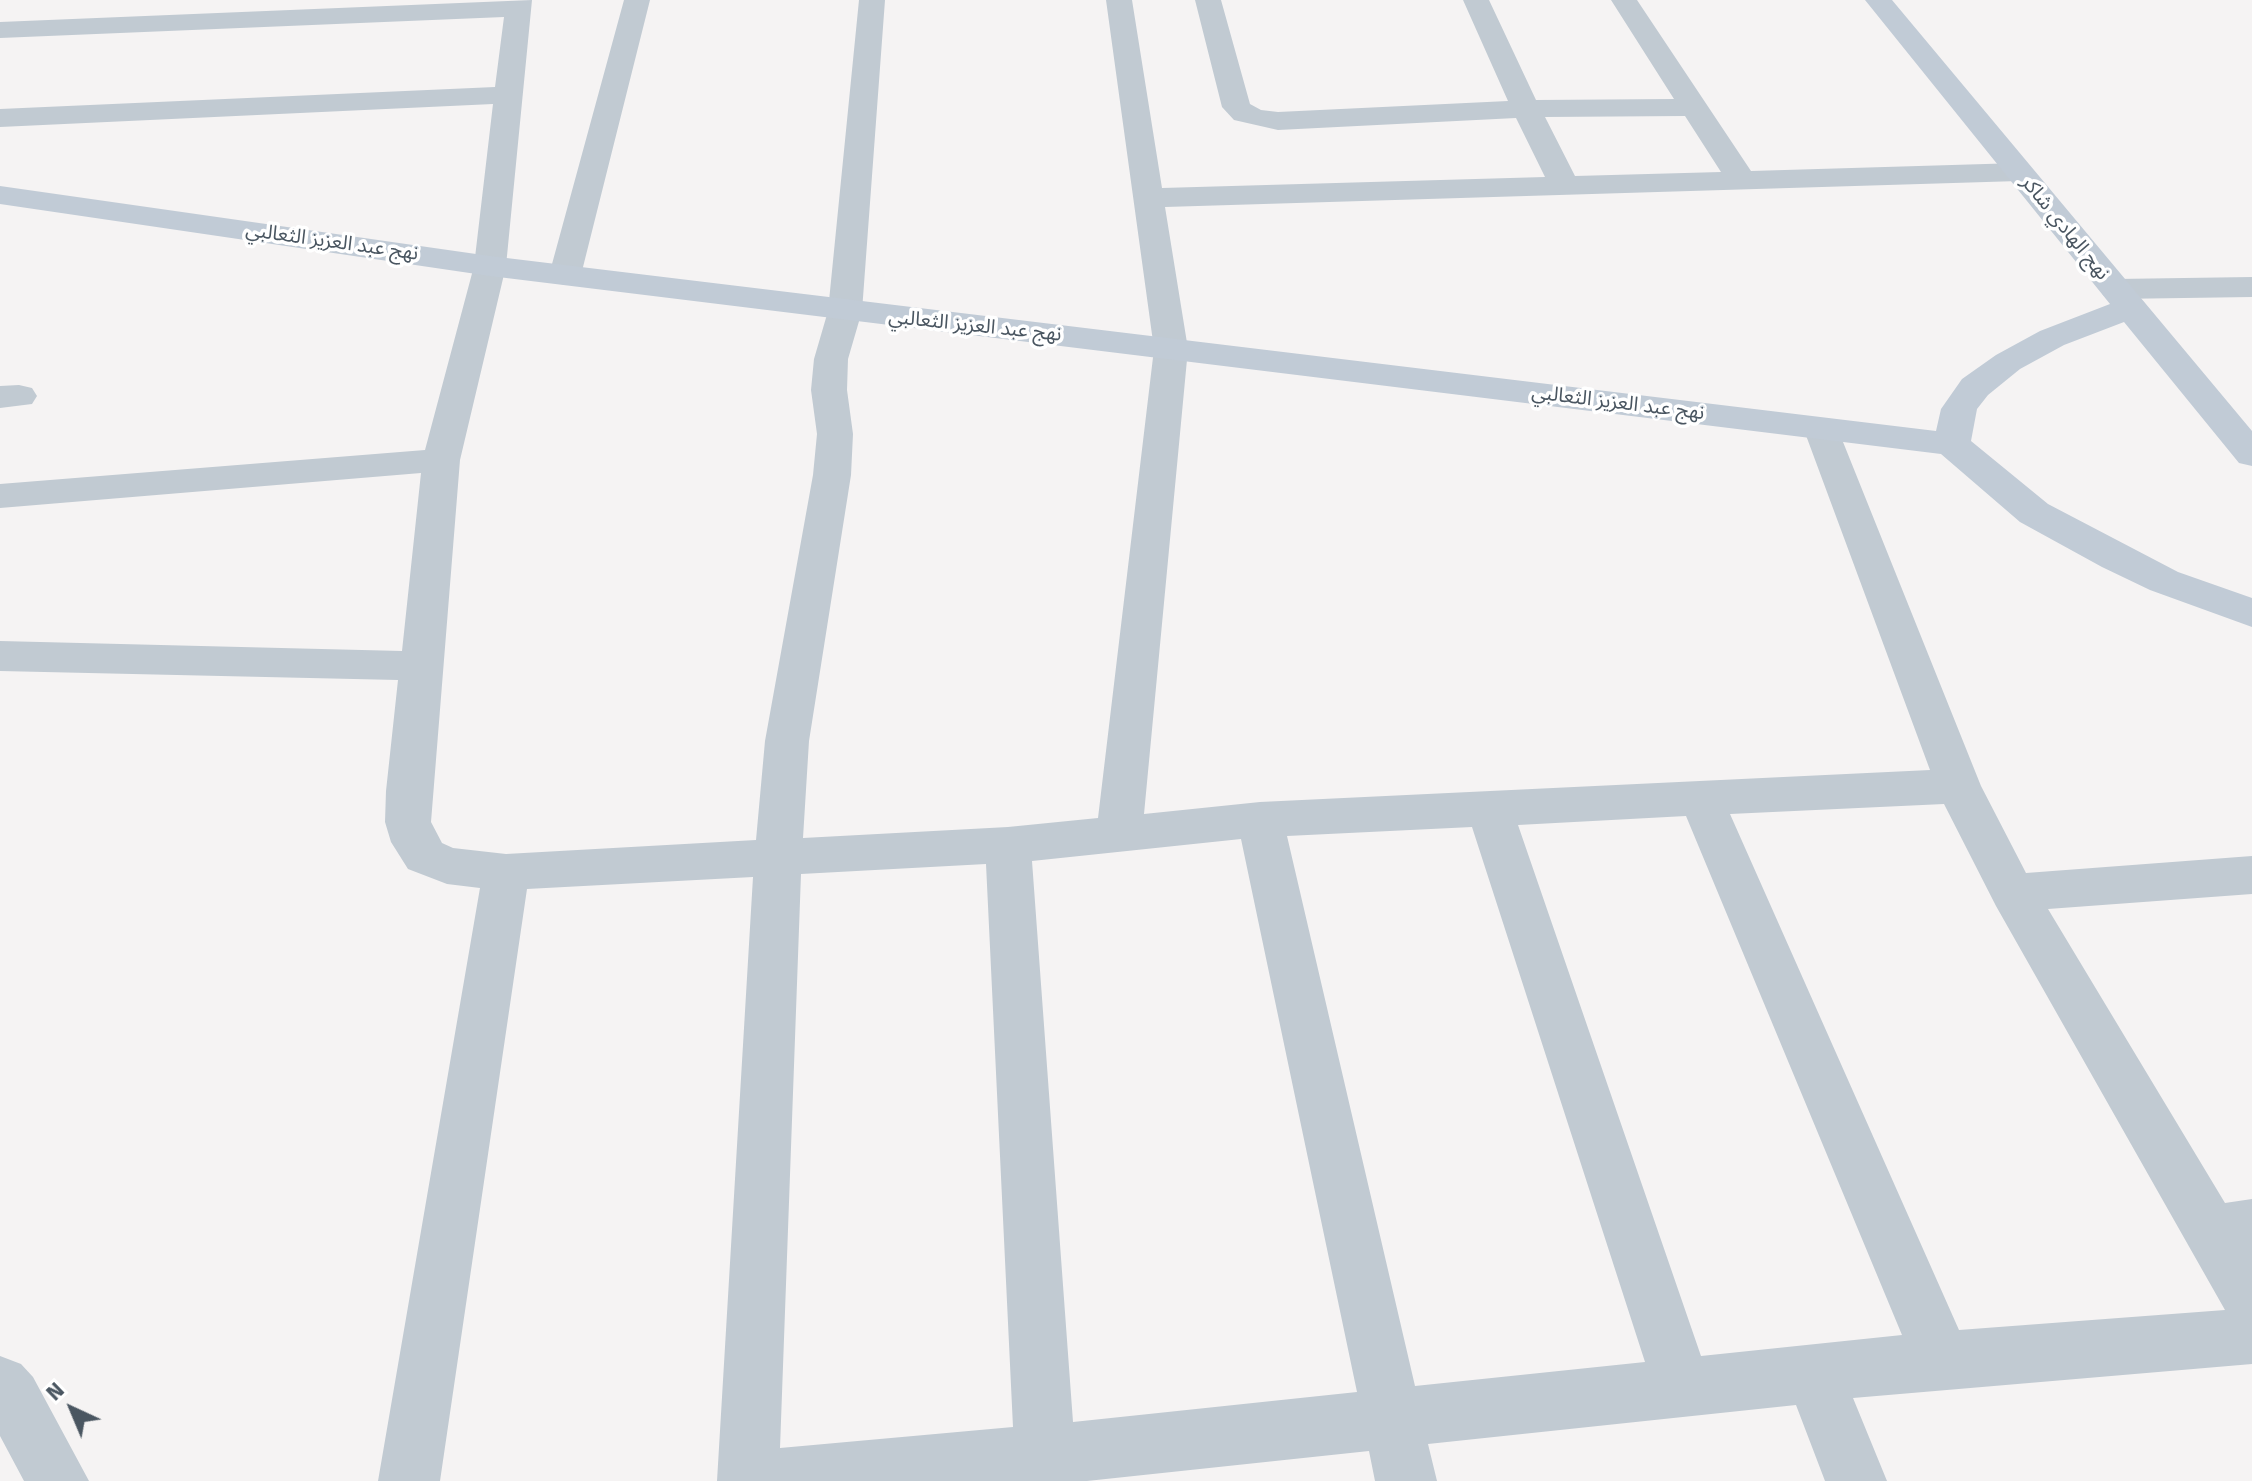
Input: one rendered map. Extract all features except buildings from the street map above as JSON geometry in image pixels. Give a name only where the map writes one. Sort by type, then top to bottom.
[{"type":"street","points":[[565,275],[637,0]]},
{"type":"street","points":[[748,1481],[778,855],[787,741],[832,475],[835,434],[829,390],[831,359],[845,311],[872,0]]},
{"type":"street","points":[[1119,0],[1171,349],[1119,834]]},
{"type":"street","points":[[1208,0],[1236,107],[1244,114],[1278,121],[1526,109],[1692,107]]},
{"type":"street","points":[[1476,0],[1564,185]]},
{"type":"street","points":[[1624,0],[1741,179]]},
{"type":"street","name":"نهج الهادي شاكر","points":[[1878,0],[2252,455]]},
{"type":"street","points":[[0,30],[518,4],[490,266],[441,460],[409,791],[408,822],[414,842],[425,856],[447,866],[506,872],[1008,845],[1260,820],[1958,786]]},
{"type":"street","points":[[0,118],[510,95]]},
{"type":"street","points":[[1148,198],[2019,172]]},
{"type":"street","name":"نهج عبد العزيز الثعالبي","points":[[0,195],[490,266],[1952,444]]},
{"type":"street","points":[[2252,287],[2122,299],[2008,362],[1975,387],[1959,409],[1952,444],[2034,513],[2164,581],[2252,613]]},
{"type":"street","points":[[1822,430],[1958,786],[2013,893],[2231,1228],[2252,1302]]},
{"type":"street","points":[[0,496],[441,460]]},
{"type":"street","points":[[0,656],[422,666]]},
{"type":"street","points":[[1701,799],[1942,1360]]},
{"type":"street","points":[[1489,808],[1683,1389]]},
{"type":"street","points":[[1260,820],[1406,1481]]},
{"type":"street","points":[[1008,845],[1045,1455]]},
{"type":"street","points":[[409,1481],[506,872]]},
{"type":"street","points":[[2013,893],[2252,875]]},
{"type":"street","points":[[760,1481],[1045,1455],[1942,1360],[2252,1336]]},
{"type":"street","points":[[1814,1374],[1856,1481]]},
{"type":"street","points":[[0,1385],[12,1398],[58,1481]]}]
